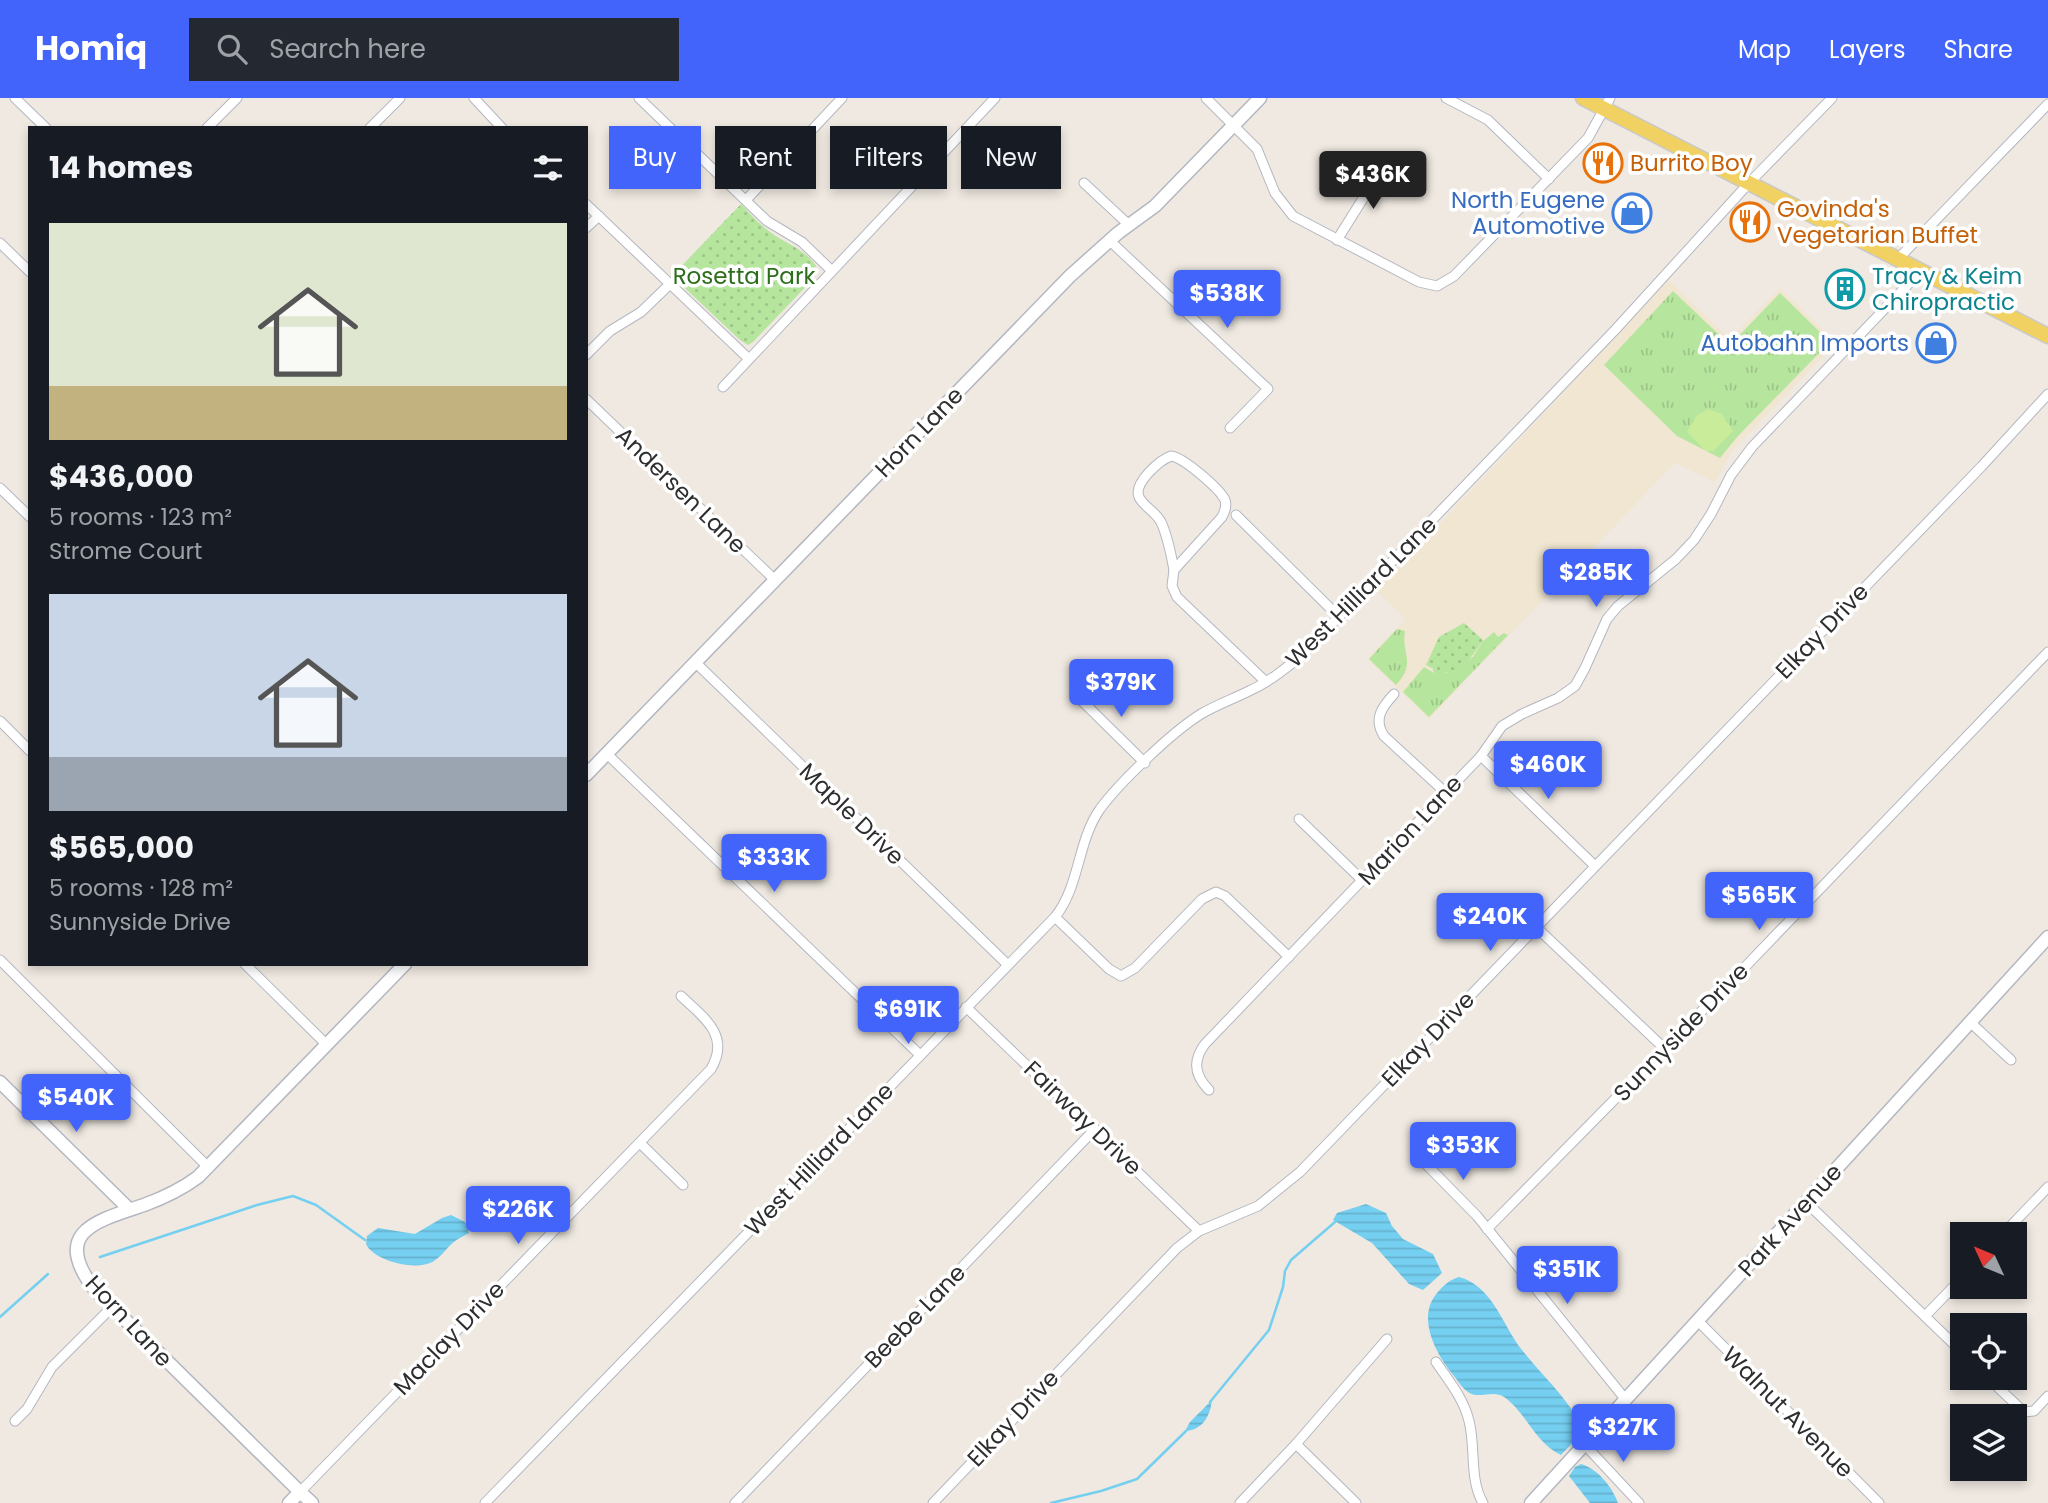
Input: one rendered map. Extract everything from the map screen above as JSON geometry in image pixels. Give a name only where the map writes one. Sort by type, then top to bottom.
[{"type":"main road","points":[[1583,98],[1607,103],[1749,183],[2048,336]]},
{"type":"street","points":[[15,98],[44,126]]},
{"type":"street","points":[[372,126],[400,98]]},
{"type":"street","points":[[474,98],[500,126]]},
{"type":"street","points":[[639,98],[774,227],[802,242],[832,271]]},
{"type":"street","points":[[746,200],[842,98]]},
{"type":"street","points":[[723,387],[995,98]]},
{"type":"street","points":[[1206,98],[1257,149],[1275,193],[1286,209],[1301,222],[1419,282],[1433,286],[1441,285],[1454,276],[1588,138],[1607,103]]},
{"type":"street","name":"Horn Lane","points":[[588,773],[1070,276],[1109,240],[1155,206],[1260,98]]},
{"type":"street","points":[[1446,98],[1488,120],[1549,179]]},
{"type":"street","name":"West Hilliard Lane","points":[[485,1503],[1055,917],[1068,895],[1083,843],[1094,819],[1108,800],[1145,763],[1202,714],[1266,682],[1288,667],[1636,308],[1749,183],[1832,98]]},
{"type":"street","points":[[209,126],[230,100]]},
{"type":"street","points":[[1898,260],[2048,104]]},
{"type":"street","points":[[1337,240],[1369,189],[1371,172]]},
{"type":"street","points":[[1084,183],[1129,225]]},
{"type":"street","points":[[588,206],[750,359]]},
{"type":"street","points":[[588,226],[599,216]]},
{"type":"street","points":[[1109,240],[1268,389],[1230,428]]},
{"type":"street","points":[[0,243],[28,270]]},
{"type":"street","name":"Marion Lane","points":[[1209,1090],[1196,1071],[1200,1050],[1481,756],[1502,726],[1558,698],[1575,685],[1611,613],[1676,559],[1694,540],[1731,475],[1752,447],[1921,271]]},
{"type":"street","points":[[588,353],[610,331],[641,312],[670,284]]},
{"type":"street","name":"Elkay Drive","points":[[933,1503],[1168,1258],[1199,1231],[1258,1206],[1288,1183],[1981,467],[2048,394]]},
{"type":"street","name":"Andersen Lane","points":[[588,401],[776,580]]},
{"type":"street","points":[[1174,570],[1222,517],[1226,506],[1220,493],[1181,458],[1171,456],[1162,461],[1143,481],[1138,492],[1139,498],[1159,519],[1174,570],[1172,586],[1177,597],[1266,682]]},
{"type":"street","points":[[0,488],[28,515]]},
{"type":"street","points":[[1236,515],[1339,617]]},
{"type":"street","name":"Sunnyside Drive","points":[[1487,1229],[1665,1049],[2048,652]]},
{"type":"street","name":"Maple Drive","points":[[696,663],[1008,965]]},
{"type":"street","points":[[1394,694],[1381,709],[1380,729],[1384,736],[1446,793]]},
{"type":"street","points":[[1077,696],[1145,763]]},
{"type":"street","points":[[0,721],[28,749]]},
{"type":"street","points":[[607,754],[920,1055]]},
{"type":"street","points":[[1481,756],[1595,866]]},
{"type":"street","points":[[1299,819],[1363,881]]},
{"type":"street","points":[[1055,917],[1117,980],[1135,968],[1215,888],[1289,957]]},
{"type":"street","points":[[1536,927],[1665,1049]]},
{"type":"street","name":"Park Avenue","points":[[1531,1503],[2048,937]]},
{"type":"street","points":[[0,960],[209,1168]]},
{"type":"street","points":[[247,966],[327,1045]]},
{"type":"street","name":"Horn Lane","points":[[312,1503],[95,1290],[82,1272],[76,1248],[82,1233],[91,1226],[158,1199],[186,1185],[209,1168],[403,966]]},
{"type":"street","name":"Maclay Drive","points":[[300,1492],[711,1069],[718,1054],[714,1029],[681,996]]},
{"type":"street","name":"Fairway Drive","points":[[966,1007],[1199,1231]]},
{"type":"street","points":[[1970,1022],[2011,1060]]},
{"type":"street","points":[[0,1082],[129,1209]]},
{"type":"street","name":"Beebe Lane","points":[[735,1503],[1095,1129]]},
{"type":"street","points":[[639,1143],[683,1185]]},
{"type":"street","points":[[1418,1156],[1487,1229],[1626,1400]]},
{"type":"street","points":[[2014,1222],[2048,1186]]},
{"type":"street","points":[[1807,1202],[1950,1340]]},
{"type":"street","points":[[1925,1316],[1950,1290]]},
{"type":"street","points":[[15,1421],[27,1409],[52,1367],[112,1307]]},
{"type":"street","name":"Walnut Avenue","points":[[1698,1321],[1879,1503]]},
{"type":"street","points":[[1240,1503],[1296,1444],[1387,1339]]},
{"type":"street","points":[[1437,1362],[1466,1409],[1472,1434],[1475,1484],[1483,1503]]},
{"type":"street","points":[[2001,1390],[2026,1413],[2034,1411],[2048,1396]]},
{"type":"street","points":[[1296,1444],[1356,1503]]},
{"type":"street","points":[[1585,1445],[1639,1503]]},
{"type":"street","points":[[289,1503],[300,1492]]},
{"type":"shaded area","points":[[1669,280],[1730,339],[1780,288],[1836,343],[1732,451],[1715,482],[1675,463],[1429,719],[1367,659],[1406,619],[1377,591]]},
{"type":"green space","name":"Rosetta Park","points":[[741,204],[766,229],[809,257],[818,270],[815,277],[748,345],[672,276]]},
{"type":"green space","points":[[1673,291],[1730,345],[1780,293],[1830,342],[1720,458],[1677,436],[1604,365]]},
{"type":"green space","points":[[1708,409],[1722,414],[1733,431],[1714,451],[1706,451],[1687,432],[1696,416]]},
{"type":"green space","points":[[1464,623],[1483,640],[1466,663],[1454,672],[1437,670],[1426,665],[1439,637]]},
{"type":"green space","points":[[1397,629],[1405,631],[1407,664],[1406,671],[1396,685],[1369,659]]},
{"type":"green space","points":[[1494,632],[1498,637],[1504,633],[1508,635],[1429,717],[1403,692],[1424,667],[1434,673],[1433,669],[1448,673],[1473,657],[1482,642]]},
{"type":"water","points":[[1366,1204],[1386,1213],[1403,1239],[1433,1254],[1442,1273],[1423,1290],[1409,1284],[1372,1243],[1333,1220],[1337,1213]]},
{"type":"water","points":[[451,1215],[465,1222],[469,1233],[455,1241],[430,1263],[404,1265],[377,1255],[366,1244],[367,1236],[378,1228],[415,1234]]},
{"type":"water","points":[[1459,1277],[1471,1282],[1489,1297],[1522,1350],[1580,1422],[1583,1431],[1561,1455],[1544,1443],[1519,1411],[1504,1397],[1495,1394],[1477,1395],[1466,1390],[1435,1347],[1428,1324],[1431,1303],[1447,1283]]},
{"type":"water","points":[[1212,1400],[1201,1425],[1185,1431],[1190,1422]]},
{"type":"water","points":[[1581,1464],[1604,1479],[1618,1503],[1590,1503],[1569,1476],[1575,1467]]},
{"type":"waterway","points":[[100,1257],[257,1205],[293,1196],[316,1205],[365,1240]]},
{"type":"waterway","points":[[1210,1402],[1269,1330],[1283,1287],[1285,1271],[1291,1260],[1335,1222]]},
{"type":"waterway","points":[[0,1317],[48,1274]]},
{"type":"waterway","points":[[1051,1503],[1137,1479],[1186,1431]]},
{"type":"place","name":"Burrito Boy","points":[[1603,163]]},
{"type":"place","name":"North Eugene Automotive","points":[[1632,213]]},
{"type":"place","name":"Govinda's Vegetarian Buffet","points":[[1750,222]]},
{"type":"place","name":"Tracy & Keim Chiropractic","points":[[1845,289]]},
{"type":"place","name":"Autobahn Imports","points":[[1936,343]]}]
